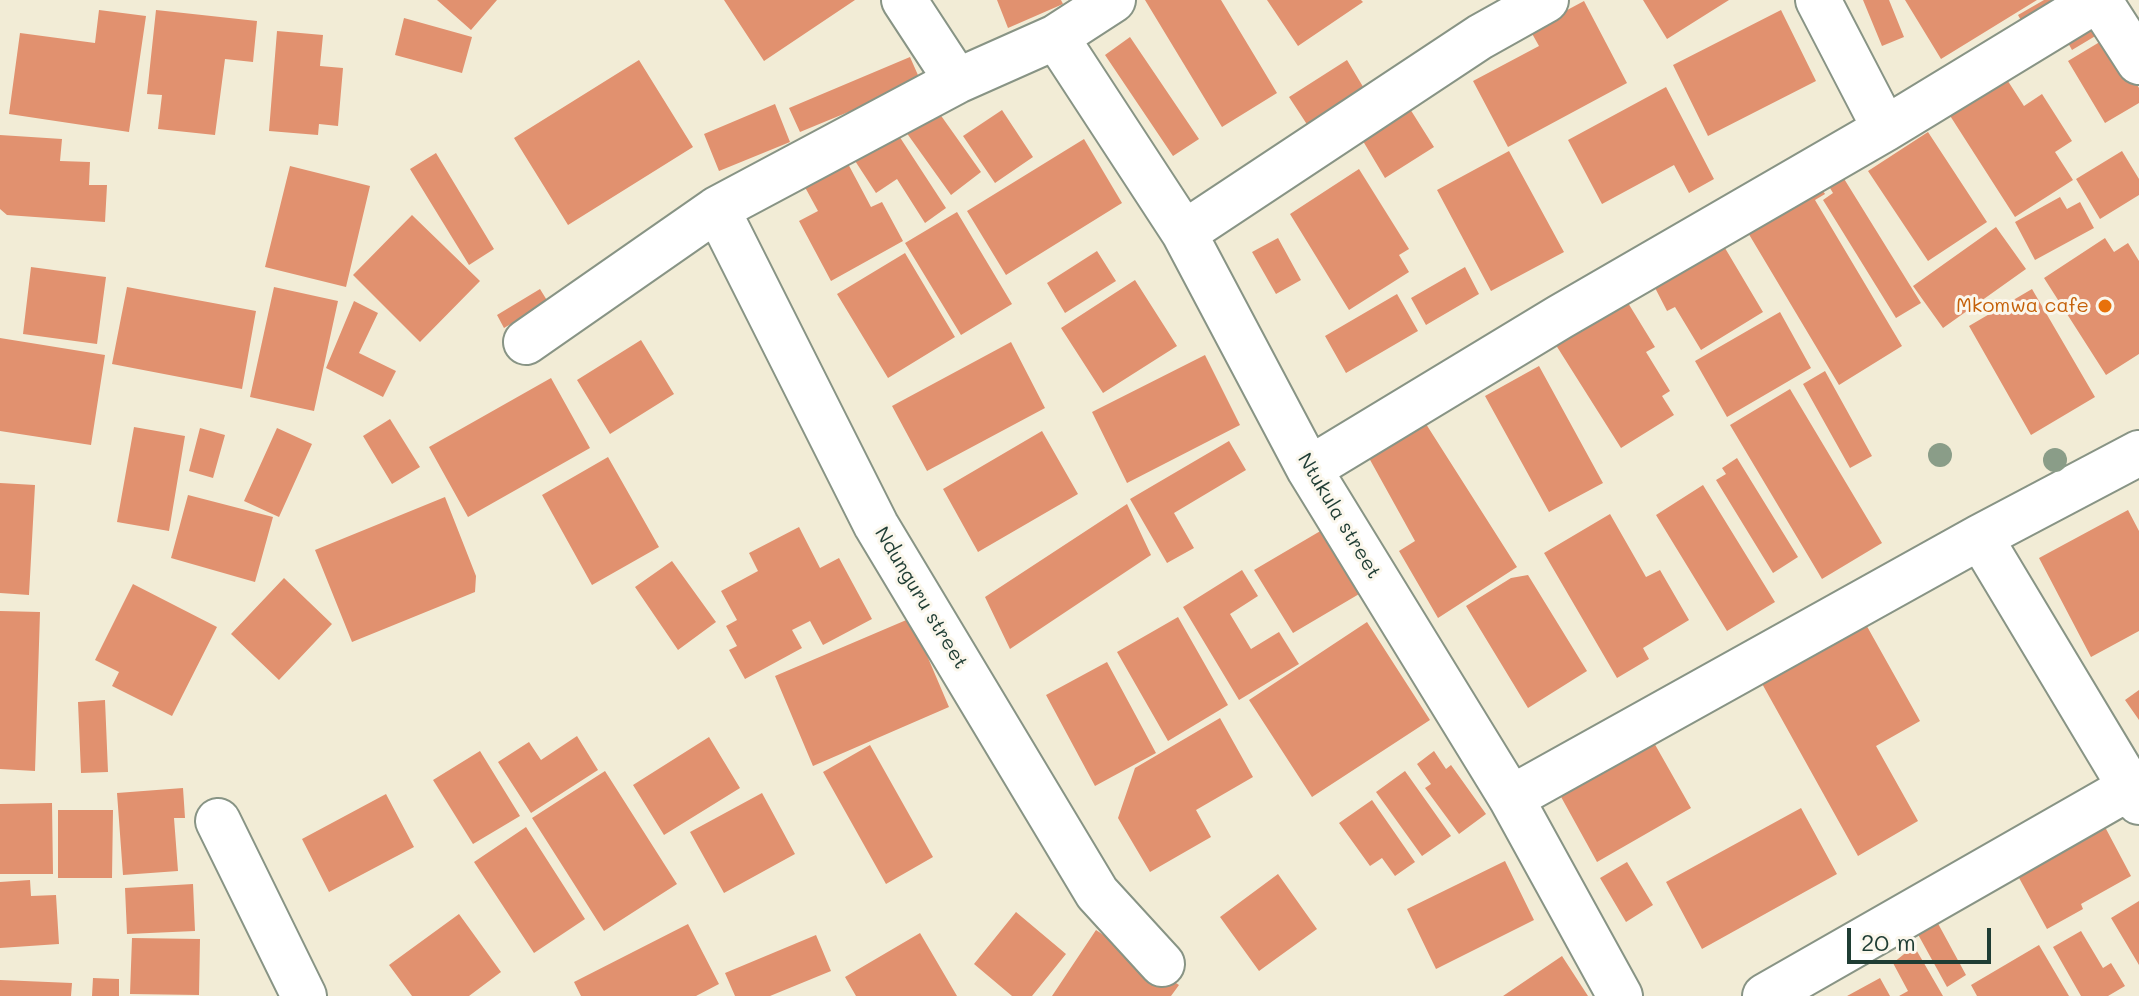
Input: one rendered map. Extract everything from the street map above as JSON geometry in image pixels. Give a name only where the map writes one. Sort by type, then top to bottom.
[{"type":"street","points":[[904,0],[957,81]]},
{"type":"street","points":[[526,342],[717,209],[957,81],[1056,37],[1113,0]]},
{"type":"street","points":[[1184,233],[1480,37],[1546,0]]},
{"type":"street","points":[[1818,0],[1885,129]]},
{"type":"street","points":[[1309,469],[1560,317],[1885,129],[2098,0],[2139,62]]},
{"type":"street","name":"Ntukula street","points":[[1056,37],[1184,233],[1309,469],[1511,798],[1620,996]]},
{"type":"street","name":"Ndunguru street","points":[[717,209],[876,525],[1097,893],[1162,964]]},
{"type":"street","points":[[1511,798],[1980,537],[2139,453]]},
{"type":"street","points":[[1765,996],[2134,795],[1980,537]]},
{"type":"street","points":[[218,821],[304,996]]},
{"type":"building","points":[[437,0],[497,0],[471,30]]},
{"type":"building","points":[[724,0],[855,0],[764,61]]},
{"type":"building","points":[[997,0],[1061,0],[1063,4],[1008,28]]},
{"type":"building","points":[[1145,0],[1221,0],[1277,93],[1222,127]]},
{"type":"building","points":[[1267,0],[1361,0],[1363,2],[1298,46]]},
{"type":"building","points":[[1643,0],[1729,0],[1667,39]]},
{"type":"building","points":[[1863,0],[1889,0],[1904,37],[1882,46]]},
{"type":"building","points":[[1905,0],[2037,0],[1941,59]]},
{"type":"building","points":[[2044,0],[2084,0],[2102,32],[2072,50],[2058,25],[2032,40],[2018,15]]},
{"type":"building","points":[[1584,1],[1627,83],[1508,147],[1473,81],[1539,46],[1530,30]]},
{"type":"building","points":[[99,10],[146,16],[129,132],[9,114],[20,33],[95,43]]},
{"type":"building","points":[[156,10],[257,21],[253,62],[225,59],[215,135],[158,129],[162,95],[147,94]]},
{"type":"building","points":[[1781,10],[1816,81],[1708,136],[1673,65]]},
{"type":"building","points":[[404,18],[472,37],[462,73],[395,55]]},
{"type":"building","points":[[277,31],[323,35],[320,66],[343,68],[338,126],[319,124],[318,135],[269,131]]},
{"type":"building","points":[[1130,37],[1199,139],[1173,156],[1105,55]]},
{"type":"building","points":[[2108,37],[2139,88],[2139,103],[2105,123],[2068,61]]},
{"type":"building","points":[[910,57],[921,82],[800,132],[789,108]]},
{"type":"building","points":[[639,60],[693,147],[568,225],[514,138]]},
{"type":"building","points":[[1347,60],[1368,95],[1312,132],[1289,97]]},
{"type":"building","points":[[2004,75],[2024,106],[2042,94],[2072,141],[2055,152],[2073,180],[2015,217],[1947,111]]},
{"type":"building","points":[[1666,87],[1714,179],[1689,193],[1674,165],[1602,204],[1568,140]]},
{"type":"building","points":[[1405,101],[1434,147],[1385,178],[1357,131]]},
{"type":"building","points":[[775,104],[790,142],[719,171],[704,134]]},
{"type":"building","points":[[937,110],[981,172],[951,195],[906,132]]},
{"type":"building","points":[[1002,110],[1033,157],[995,183],[963,136]]},
{"type":"building","points":[[888,119],[946,208],[925,223],[897,179],[876,193],[846,147]]},
{"type":"building","points":[[1928,132],[1987,222],[1928,261],[1868,171]]},
{"type":"building","points":[[0,135],[62,139],[60,161],[90,162],[89,185],[107,185],[105,222],[7,215],[0,209]]},
{"type":"building","points":[[1084,139],[1122,203],[1006,275],[967,211]]},
{"type":"building","points":[[838,145],[871,207],[882,202],[903,241],[831,281],[799,221],[818,211],[795,169]]},
{"type":"building","points":[[1509,151],[1564,252],[1491,291],[1437,190]]},
{"type":"building","points":[[2122,151],[2139,179],[2139,195],[2100,219],[2076,179]]},
{"type":"building","points":[[436,153],[494,249],[469,265],[410,169]]},
{"type":"building","points":[[290,166],[370,186],[346,287],[265,267]]},
{"type":"building","points":[[1359,169],[1409,249],[1399,255],[1409,272],[1349,310],[1290,214]]},
{"type":"building","points":[[1838,169],[1921,303],[1896,318],[1823,200],[1833,193],[1824,178]]},
{"type":"building","points":[[1811,172],[1825,194],[1815,200],[1902,346],[1839,385],[1738,216]]},
{"type":"building","points":[[2060,197],[2067,209],[2080,202],[2094,228],[2035,260],[2015,222]]},
{"type":"building","points":[[957,212],[1012,304],[961,335],[905,243]]},
{"type":"building","points":[[412,215],[480,281],[420,342],[353,275]]},
{"type":"building","points":[[1996,227],[2026,269],[1943,328],[1913,286]]},
{"type":"building","points":[[1278,238],[1301,280],[1276,294],[1252,252]]},
{"type":"building","points":[[2105,238],[2114,252],[2128,243],[2139,261],[2139,354],[2106,375],[2044,278]]},
{"type":"building","points":[[1722,243],[1763,312],[1701,350],[1675,307],[1667,311],[1652,282]]},
{"type":"building","points":[[1097,251],[1116,281],[1065,313],[1047,283]]},
{"type":"building","points":[[905,253],[955,337],[888,378],[837,294]]},
{"type":"building","points":[[31,267],[106,277],[97,344],[23,334]]},
{"type":"building","points":[[1465,267],[1479,294],[1426,325],[1411,298]]},
{"type":"building","points":[[1135,280],[1177,346],[1103,393],[1061,328]]},
{"type":"building","points":[[127,287],[256,311],[242,389],[112,364]]},
{"type":"building","points":[[274,287],[338,301],[314,411],[250,397]]},
{"type":"building","points":[[540,289],[548,302],[504,328],[497,315]]},
{"type":"building","points":[[2032,289],[2095,397],[2031,435],[1969,326]]},
{"type":"building","points":[[1397,294],[1418,331],[1346,373],[1325,336]]},
{"type":"building","points":[[1625,298],[1655,347],[1646,352],[1670,391],[1662,396],[1674,415],[1621,448],[1554,342]]},
{"type":"building","points":[[354,301],[378,313],[359,353],[396,371],[383,397],[326,368]]},
{"type":"building","points":[[1780,312],[1811,368],[1727,417],[1695,361]]},
{"type":"building","points":[[0,338],[105,355],[91,445],[0,431]]},
{"type":"building","points":[[641,340],[674,394],[610,434],[577,380]]},
{"type":"building","points":[[1011,342],[1045,408],[927,471],[892,406]]},
{"type":"building","points":[[1205,355],[1240,425],[1127,483],[1092,412]]},
{"type":"building","points":[[1539,366],[1603,483],[1549,512],[1485,396]]},
{"type":"building","points":[[1825,371],[1872,456],[1850,468],[1803,384]]},
{"type":"building","points":[[551,378],[590,448],[468,517],[429,447]]},
{"type":"building","points":[[1790,389],[1882,543],[1822,579],[1730,425]]},
{"type":"building","points":[[390,419],[420,467],[392,484],[363,436]]},
{"type":"building","points":[[1426,424],[1517,567],[1438,618],[1399,551],[1415,541],[1369,458]]},
{"type":"building","points":[[134,427],[185,436],[169,531],[117,522]]},
{"type":"building","points":[[200,428],[225,435],[213,478],[189,471]]},
{"type":"building","points":[[277,428],[312,444],[279,517],[244,501]]},
{"type":"building","points":[[1042,431],[1078,494],[978,552],[943,489]]},
{"type":"building","points":[[1229,441],[1246,470],[1174,513],[1194,548],[1167,563],[1130,499]]},
{"type":"building","points":[[608,457],[659,547],[592,585],[542,495]]},
{"type":"building","points":[[1737,458],[1798,557],[1773,573],[1716,480],[1726,474],[1722,468]]},
{"type":"building","points":[[0,483],[35,485],[29,595],[0,593]]},
{"type":"building","points":[[1703,485],[1775,602],[1727,631],[1656,515]]},
{"type":"building","points":[[188,495],[273,517],[255,582],[171,558]]},
{"type":"building","points":[[445,497],[476,576],[475,592],[352,642],[315,550]]},
{"type":"building","points":[[1127,504],[1151,555],[1010,649],[985,597]]},
{"type":"building","points":[[2128,510],[2139,531],[2139,631],[2091,657],[2039,558]]},
{"type":"building","points":[[1610,514],[1646,577],[1660,570],[1689,620],[1643,648],[1649,659],[1617,678],[1544,553]]},
{"type":"building","points":[[1334,523],[1371,587],[1293,633],[1254,570]]},
{"type":"building","points":[[799,527],[820,568],[839,558],[872,619],[823,645],[810,621],[792,630],[802,648],[745,679],[729,650],[737,646],[726,626],[737,620],[721,591],[758,571],[749,553]]},
{"type":"building","points":[[672,561],[716,622],[678,650],[635,587]]},
{"type":"building","points":[[1242,570],[1258,596],[1230,614],[1251,649],[1279,632],[1299,664],[1239,700],[1183,607]]},
{"type":"building","points":[[1528,575],[1587,671],[1528,708],[1466,606],[1511,578]]},
{"type":"building","points":[[284,578],[332,624],[279,680],[231,634]]},
{"type":"building","points":[[133,584],[217,627],[172,716],[112,686],[119,672],[95,660]]},
{"type":"building","points":[[0,611],[40,612],[35,771],[0,769]]},
{"type":"building","points":[[1178,617],[1228,705],[1168,741],[1117,652]]},
{"type":"building","points":[[911,618],[949,707],[813,766],[775,676]]},
{"type":"building","points":[[1864,621],[1920,721],[1876,746],[1918,821],[1858,856],[1760,680]]},
{"type":"building","points":[[1367,622],[1430,720],[1312,797],[1249,700]]},
{"type":"building","points":[[1107,662],[1156,753],[1095,786],[1046,695]]},
{"type":"building","points":[[2139,690],[2139,720],[2125,700]]},
{"type":"building","points":[[105,700],[108,772],[81,773],[78,702]]},
{"type":"building","points":[[1220,718],[1253,777],[1196,810],[1211,837],[1150,872],[1118,818],[1135,768]]},
{"type":"building","points":[[577,736],[598,770],[531,813],[498,762],[529,742],[541,760]]},
{"type":"building","points":[[709,737],[740,788],[664,835],[633,785]]},
{"type":"building","points":[[1653,741],[1691,808],[1597,862],[1560,795]]},
{"type":"building","points":[[870,745],[933,857],[886,884],[823,772]]},
{"type":"building","points":[[480,751],[520,816],[473,844],[433,780]]},
{"type":"building","points":[[1434,751],[1446,769],[1451,765],[1486,814],[1459,834],[1425,788],[1431,784],[1417,764]]},
{"type":"building","points":[[605,771],[677,884],[604,931],[532,818]]},
{"type":"building","points":[[1405,771],[1451,836],[1422,856],[1376,792]]},
{"type":"building","points":[[183,788],[185,818],[174,818],[178,871],[123,875],[117,793]]},
{"type":"building","points":[[762,793],[795,854],[724,893],[690,832]]},
{"type":"building","points":[[386,794],[414,847],[329,892],[302,839]]},
{"type":"building","points":[[1372,800],[1415,862],[1395,876],[1382,858],[1370,866],[1339,823]]},
{"type":"building","points":[[52,803],[53,874],[0,874],[0,804]]},
{"type":"building","points":[[1801,808],[1837,874],[1702,949],[1666,882]]},
{"type":"building","points":[[58,810],[113,810],[112,878],[58,878]]},
{"type":"building","points":[[526,827],[585,919],[534,953],[474,862]]},
{"type":"building","points":[[2105,827],[2131,876],[2081,904],[2083,909],[2047,929],[2018,876]]},
{"type":"building","points":[[1505,861],[1534,920],[1436,969],[1407,909]]},
{"type":"building","points":[[1627,862],[1653,905],[1626,922],[1600,878]]},
{"type":"building","points":[[1278,874],[1317,929],[1259,971],[1220,917]]},
{"type":"building","points":[[30,880],[31,896],[56,895],[59,944],[0,948],[0,882]]},
{"type":"building","points":[[193,884],[195,931],[127,934],[125,888]]},
{"type":"building","points":[[2139,901],[2139,965],[2111,918]]},
{"type":"building","points":[[1016,912],[1066,954],[1032,996],[1012,996],[974,964]]},
{"type":"building","points":[[459,914],[501,972],[469,996],[412,996],[389,965]]},
{"type":"building","points":[[1935,918],[1966,975],[1947,987],[1915,929]]},
{"type":"building","points":[[688,924],[719,984],[696,996],[581,996],[574,982]]},
{"type":"building","points":[[1096,930],[1179,985],[1171,996],[1052,996]]},
{"type":"building","points":[[2081,931],[2103,968],[2111,963],[2125,986],[2108,996],[2081,996],[2053,947]]},
{"type":"building","points":[[920,933],[957,996],[856,996],[845,977]]},
{"type":"building","points":[[816,935],[831,971],[770,996],[735,996],[725,973]]},
{"type":"building","points":[[132,938],[200,939],[199,995],[130,994]]},
{"type":"building","points":[[2039,945],[2069,996],[1977,996],[1971,985]]},
{"type":"building","points":[[1914,946],[1943,996],[1899,996],[1908,991],[1893,963]]},
{"type":"building","points":[[1562,956],[1588,996],[1503,996]]},
{"type":"building","points":[[93,978],[119,979],[119,996],[92,996]]},
{"type":"building","points":[[1880,978],[1890,996],[1847,996]]},
{"type":"building","points":[[0,980],[72,983],[71,996],[0,996]]},
{"type":"place","name":"Mkomwa cafe","points":[[2105,306]]}]
